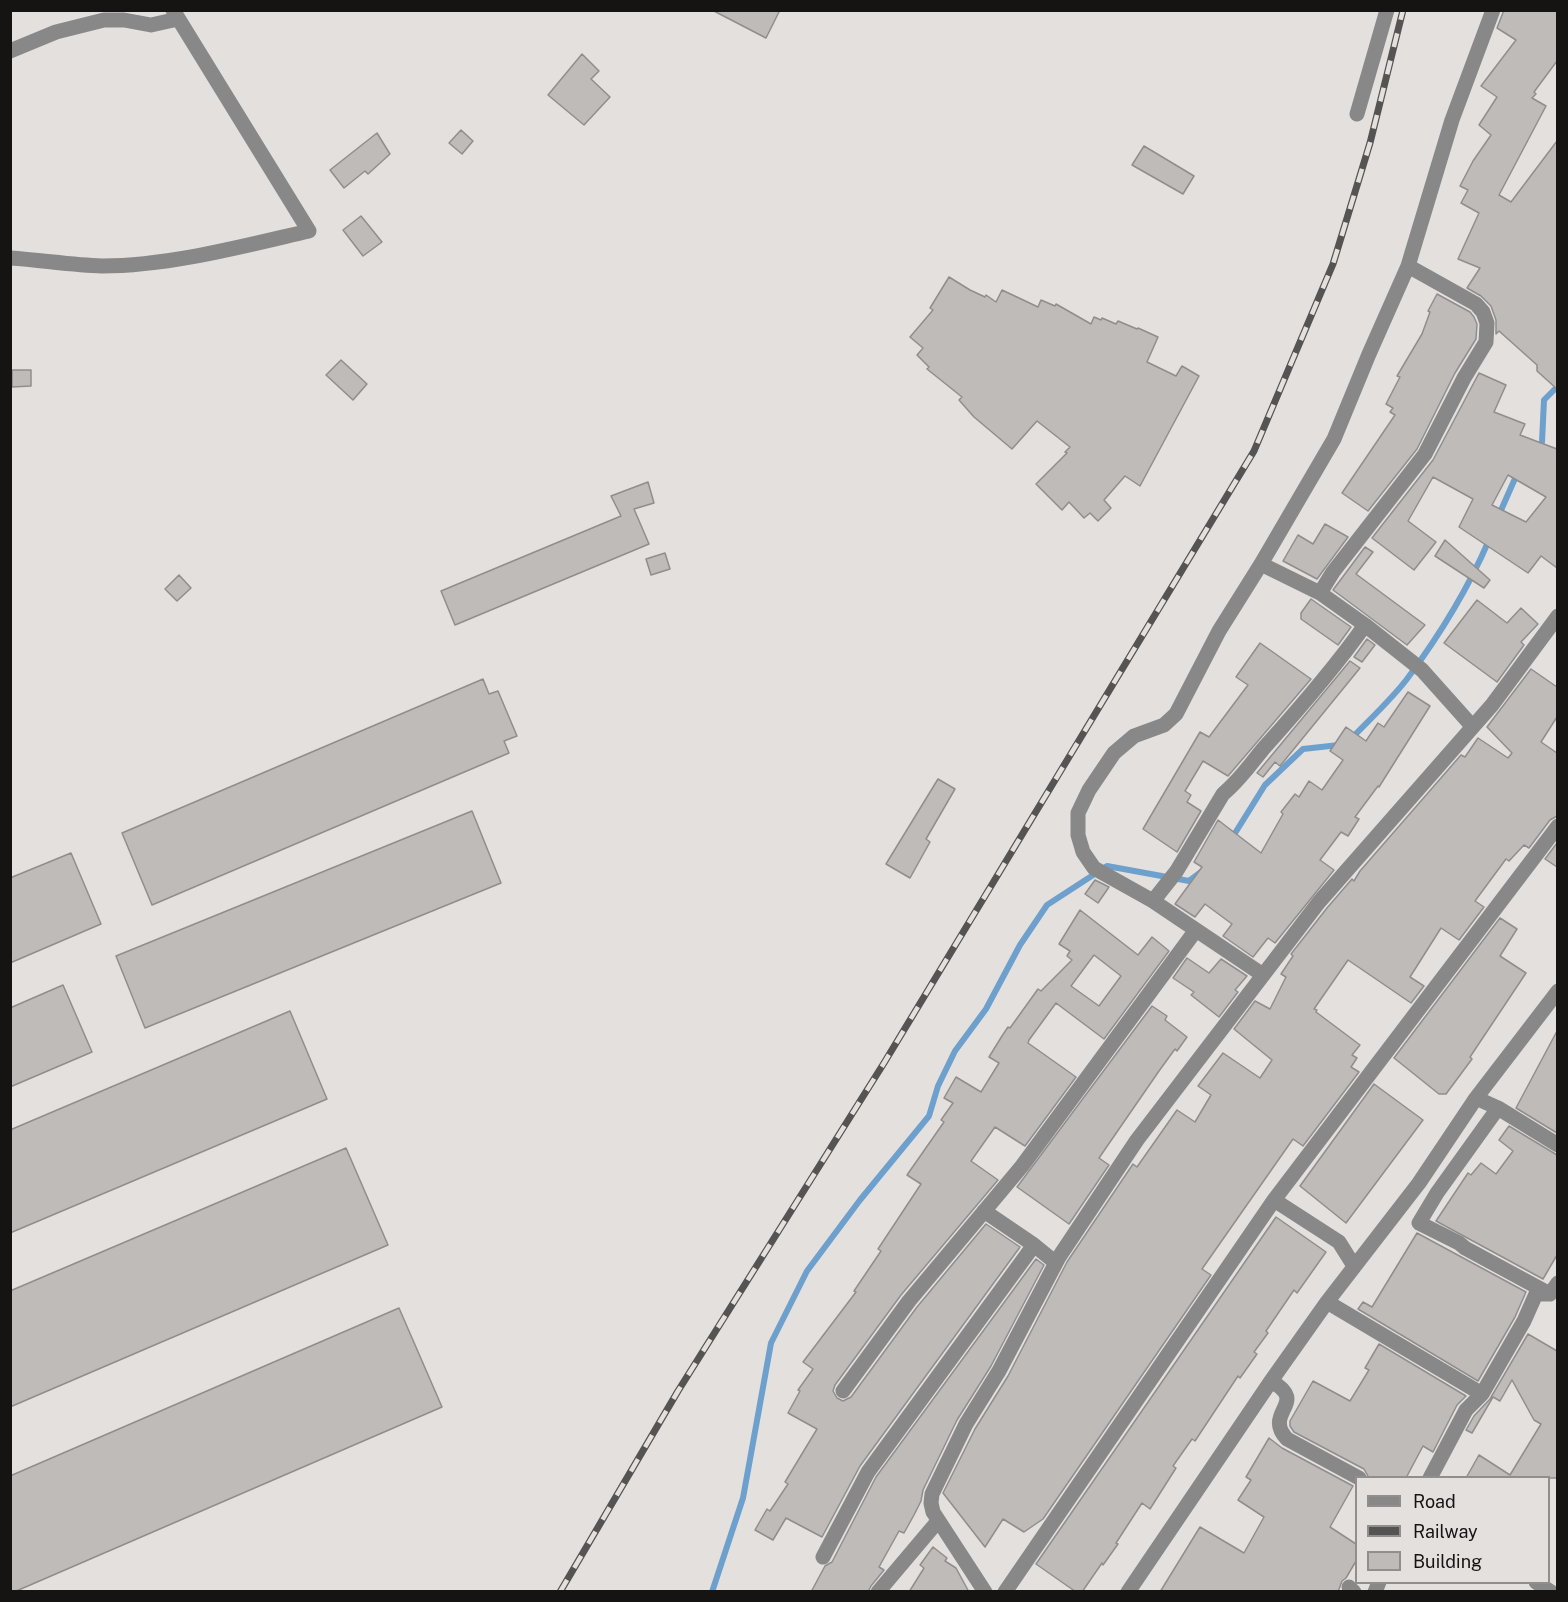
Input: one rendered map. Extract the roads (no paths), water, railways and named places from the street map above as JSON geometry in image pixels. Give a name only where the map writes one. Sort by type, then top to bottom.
[{"type":"street","points":[[1358,114],[1387,10]]},
{"type":"street","points":[[1263,975],[1153,901],[1094,868],[1083,852],[1078,835],[1078,813],[1089,790],[1114,753],[1134,736],[1164,725],[1176,714],[1219,631],[1334,439],[1408,266],[1452,120],[1493,10]]},
{"type":"street","points":[[10,51],[56,32],[104,20],[124,20],[152,25],[175,15],[309,231],[239,247],[126,265],[100,266],[10,258]]},
{"type":"street","points":[[1320,593],[1333,572],[1425,454],[1464,378],[1486,342],[1487,323],[1483,312],[1476,304],[1408,266]]},
{"type":"street","points":[[1261,564],[1320,593],[1365,625],[1422,669],[1472,726]]},
{"type":"street","points":[[985,1592],[933,1512],[932,1494],[966,1424],[999,1371],[1056,1263],[1137,1140],[1319,902],[1492,705],[1557,616]]},
{"type":"street","points":[[1153,901],[1176,872],[1223,794],[1235,784],[1318,688],[1365,625]]},
{"type":"street","points":[[1005,1592],[1274,1200],[1557,826]]},
{"type":"street","points":[[843,1390],[909,1301],[1022,1166],[1196,930]]},
{"type":"street","points":[[1128,1592],[1327,1302],[1419,1183],[1476,1098],[1557,991]]},
{"type":"street","points":[[1476,1098],[1497,1108],[1557,1145]]},
{"type":"street","points":[[1497,1108],[1437,1193],[1419,1223],[1459,1242],[1465,1248],[1553,1289]]},
{"type":"street","points":[[1274,1200],[1339,1242],[1354,1266]]},
{"type":"street","points":[[984,1211],[1056,1263]]},
{"type":"street","points":[[824,1557],[868,1472],[1034,1245]]},
{"type":"street","points":[[1431,1476],[1466,1410],[1482,1394],[1524,1321],[1536,1294],[1553,1289]]},
{"type":"street","points":[[1327,1302],[1482,1394]]},
{"type":"street","points":[[1271,1381],[1283,1387],[1288,1394],[1288,1401],[1282,1411],[1279,1425],[1282,1434],[1287,1439],[1355,1476]]},
{"type":"street","points":[[878,1592],[938,1521]]},
{"type":"waterway","points":[[1539,448],[1542,442],[1544,400],[1558,386]]},
{"type":"waterway","points":[[1498,517],[1517,474]]},
{"type":"waterway","points":[[1350,740],[1394,695],[1419,663],[1462,594],[1489,540]]},
{"type":"waterway","points":[[1232,838],[1265,785],[1303,749],[1339,745]]},
{"type":"waterway","points":[[712,1592],[743,1498],[771,1343],[807,1271],[860,1200],[929,1116],[938,1086],[955,1051],[986,1009],[1020,945],[1047,905],[1107,866],[1189,881],[1201,872]]},
{"type":"railway","points":[[560,1592],[678,1391],[884,1063],[1254,451],[1333,264],[1370,143],[1403,10]]}]
